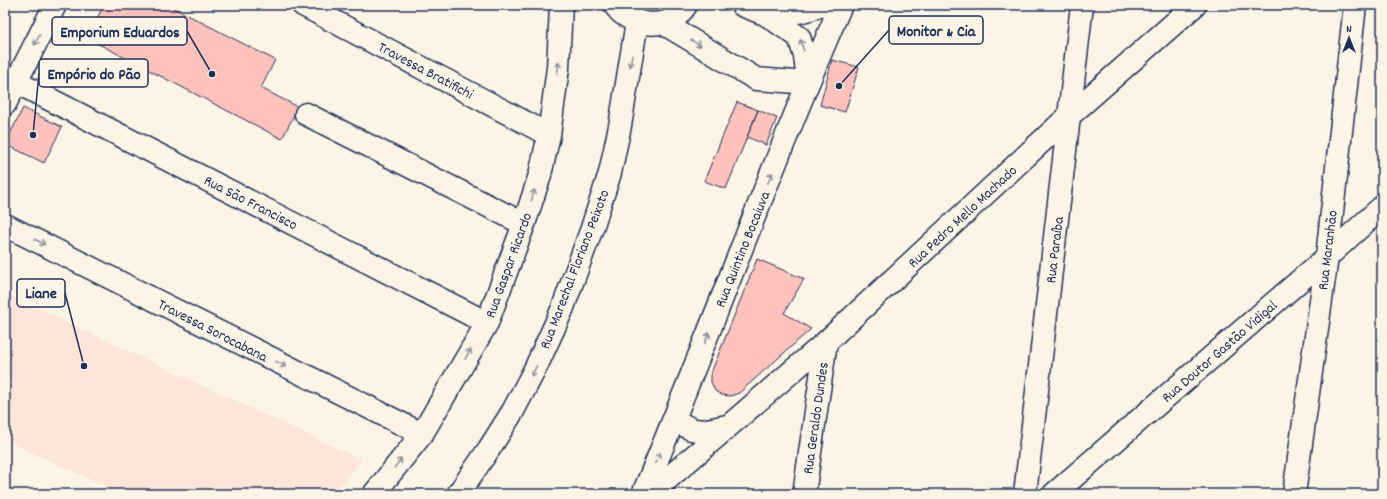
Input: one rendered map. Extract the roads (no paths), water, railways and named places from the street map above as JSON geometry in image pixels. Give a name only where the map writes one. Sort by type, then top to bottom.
[{"type":"street","name":"Travessa Bratifichi","points":[[303,5],[549,135]]},
{"type":"street","points":[[663,23],[678,15],[686,5]]},
{"type":"street","points":[[614,6],[626,17],[637,22],[663,23],[756,79],[808,83],[805,56],[799,37],[765,14],[742,5]]},
{"type":"street","points":[[765,14],[790,14],[810,10],[821,5]]},
{"type":"street","name":"Rua Quintino Bocaiuva","points":[[643,494],[808,83],[841,5]]},
{"type":"street","name":"Rua Paraíba","points":[[1025,494],[1082,5]]},
{"type":"street","name":"Rua Pedro Mello Machado","points":[[650,494],[826,342],[1070,115],[1195,5]]},
{"type":"street","name":"Rua Maranhão","points":[[1294,494],[1327,256],[1355,5]]},
{"type":"street","points":[[5,104],[50,7]]},
{"type":"street","name":"Rua Gaspar Ricardo","points":[[374,494],[422,434],[487,323],[524,224],[540,175],[549,135],[564,10]]},
{"type":"street","name":"Rua Marechal Floriano Peixoto","points":[[458,494],[513,411],[536,368],[562,310],[610,173],[620,126],[637,22]]},
{"type":"street","name":"Rua São Francisco","points":[[16,82],[487,323]]},
{"type":"street","points":[[306,114],[524,224]]},
{"type":"street","name":"Rua Doutor Gastão Vidigal","points":[[1054,494],[1382,207]]},
{"type":"street","name":"Travessa Sorocabana","points":[[5,225],[422,434]]},
{"type":"street","name":"Rua Geraldo Dundes","points":[[804,494],[826,342]]},
{"type":"street","name":"Rua Pedro Mello Machado","points":[[674,420],[691,429],[702,431],[727,426]]},
{"type":"place","name":"Emporium Eduardos","points":[[212,74]]},
{"type":"place","name":"Monitor & Cia","points":[[839,86]]},
{"type":"place","name":"Empório do Pão","points":[[33,135]]},
{"type":"place","name":"Liane","points":[[84,366]]}]
